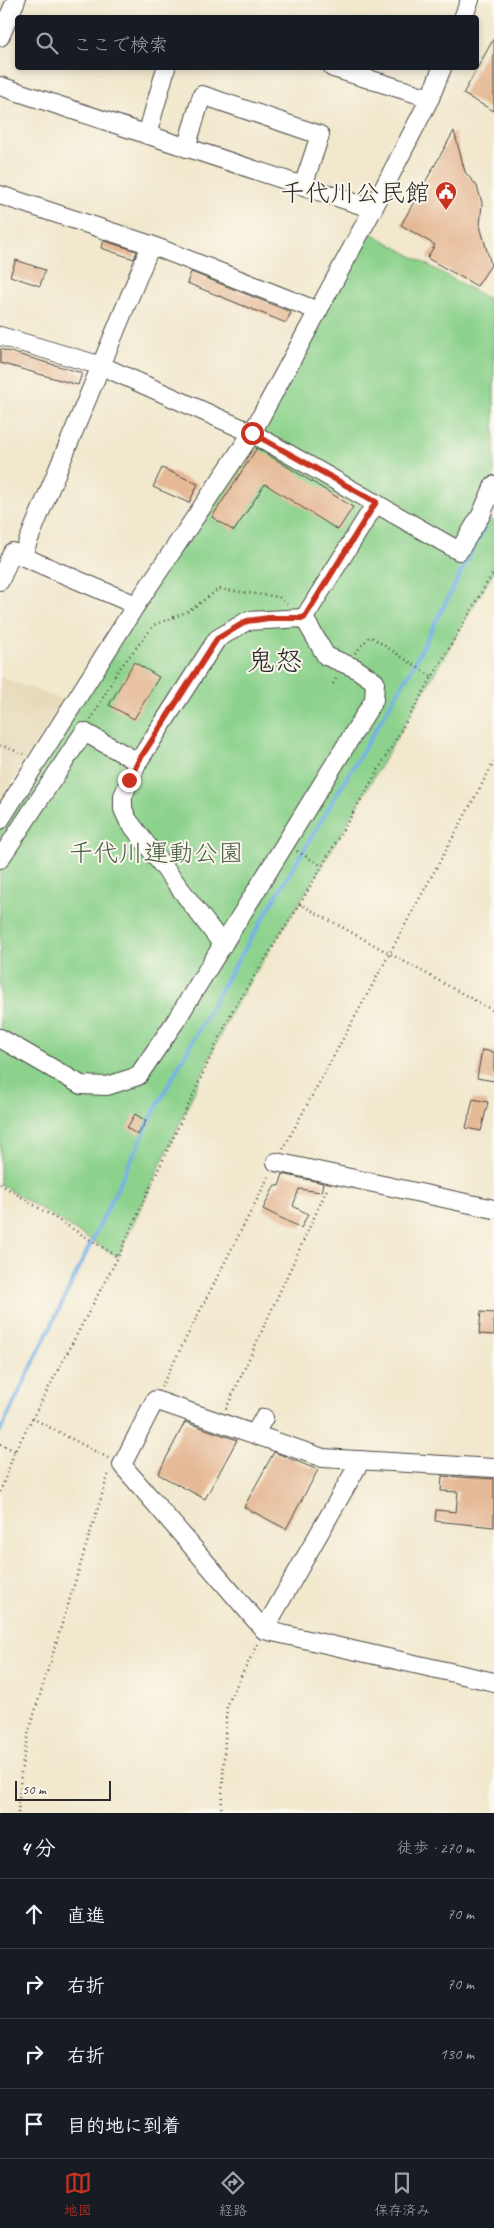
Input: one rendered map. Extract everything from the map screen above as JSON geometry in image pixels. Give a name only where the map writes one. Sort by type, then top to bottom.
[{"type":"street","points":[[0,37],[16,0]]},
{"type":"street","points":[[464,15],[470,0]]},
{"type":"street","points":[[147,135],[165,70]]},
{"type":"street","points":[[339,70],[430,98]]},
{"type":"street","points":[[0,820],[136,605],[252,433],[373,209],[430,98],[441,70]]},
{"type":"street","points":[[0,86],[373,209]]},
{"type":"street","points":[[186,148],[202,96],[320,135],[303,186]]},
{"type":"street","points":[[0,195],[151,246],[318,311]]},
{"type":"street","points":[[0,581],[11,552],[102,366],[151,246]]},
{"type":"street","points":[[0,336],[102,366],[252,433],[459,551],[488,518],[494,485]]},
{"type":"street","points":[[304,618],[376,502]]},
{"type":"street","points":[[11,552],[136,605]]},
{"type":"street","points":[[223,945],[128,820],[124,809],[123,796],[138,762],[217,639],[247,621],[269,618],[304,618]]},
{"type":"street","points":[[0,1038],[81,1085],[107,1086],[138,1076],[223,945],[374,700],[375,682],[355,668],[326,656],[304,618]]},
{"type":"street","points":[[0,859],[84,732],[138,762]]},
{"type":"street","points":[[276,1162],[494,1209]]},
{"type":"street","points":[[494,1468],[323,1458],[155,1400],[117,1462],[264,1630],[494,1682]]},
{"type":"street","points":[[254,1434],[264,1418]]},
{"type":"street","points":[[264,1630],[361,1460]]},
{"type":"path","points":[[0,1492],[15,1451],[118,1257],[231,1012],[300,904],[494,571]]},
{"type":"path","points":[[84,732],[117,672],[154,626],[189,612],[219,589],[279,597],[304,618]]},
{"type":"path","points":[[333,684],[346,664],[370,636],[432,677]]},
{"type":"path","points":[[0,745],[31,757]]},
{"type":"path","points":[[155,1400],[276,1162],[494,762]]},
{"type":"path","points":[[285,844],[322,866]]},
{"type":"path","points":[[300,904],[494,1011]]},
{"type":"path","points":[[220,1422],[334,1174]]},
{"type":"path","points":[[0,1184],[118,1257]]},
{"type":"path","points":[[18,1813],[21,1772],[28,1734],[117,1462],[32,1418]]},
{"type":"path","points":[[0,1444],[15,1451]]},
{"type":"path","points":[[220,1813],[227,1704],[264,1630]]},
{"type":"shaded area","points":[[0,677],[63,700],[0,801]]},
{"type":"green space","name":"千代川運動公園","points":[[362,228],[494,302],[494,485],[481,515],[494,521],[494,571],[322,866],[231,1012],[118,1257],[0,1184],[0,820],[252,433]]},
{"type":"building","points":[[494,38],[494,111],[463,94],[476,70],[479,70],[479,65]]},
{"type":"building","name":"千代川公民館","points":[[454,131],[465,172],[477,186],[482,203],[480,226],[491,265],[477,286],[427,258],[435,245],[401,225]]},
{"type":"building","points":[[104,241],[137,251],[134,259],[101,248]]},
{"type":"building","points":[[16,260],[45,270],[40,286],[10,276]]},
{"type":"building","points":[[191,272],[291,312],[286,323],[187,283]]},
{"type":"building","points":[[0,349],[82,373],[78,385],[0,363]]},
{"type":"building","points":[[257,448],[353,507],[338,530],[265,484],[234,531],[212,517]]},
{"type":"building","points":[[162,468],[198,484],[189,503],[153,487]]},
{"type":"building","points":[[134,662],[159,677],[134,719],[109,705]]},
{"type":"building","points":[[482,1050],[494,1052],[494,1081],[477,1078]]},
{"type":"building","points":[[473,1099],[488,1102],[481,1131],[466,1128]]},
{"type":"building","points":[[135,1114],[146,1121],[138,1135],[127,1128]]},
{"type":"building","points":[[283,1174],[323,1183],[321,1192],[299,1189],[293,1206],[308,1214],[301,1228],[263,1209],[275,1185],[279,1186]]},
{"type":"building","points":[[481,1312],[494,1313],[494,1335],[479,1334]]},
{"type":"building","points":[[185,1422],[237,1440],[205,1499],[158,1474]]},
{"type":"building","points":[[274,1452],[318,1470],[286,1529],[244,1507]]},
{"type":"building","points":[[442,1476],[494,1479],[494,1527],[435,1521],[436,1510],[456,1512],[458,1492],[441,1491]]},
{"type":"waterway","points":[[0,1432],[156,1108],[222,987],[411,670],[489,518]]},
{"type":"place","name":"千代川公民館","points":[[446,211]]},
{"type":"district","name":"鬼怒","points":[[275,660]]},
{"type":"route","points":[[129,780],[138,762],[217,639],[247,621],[269,618],[304,618],[376,502],[252,433]]}]
